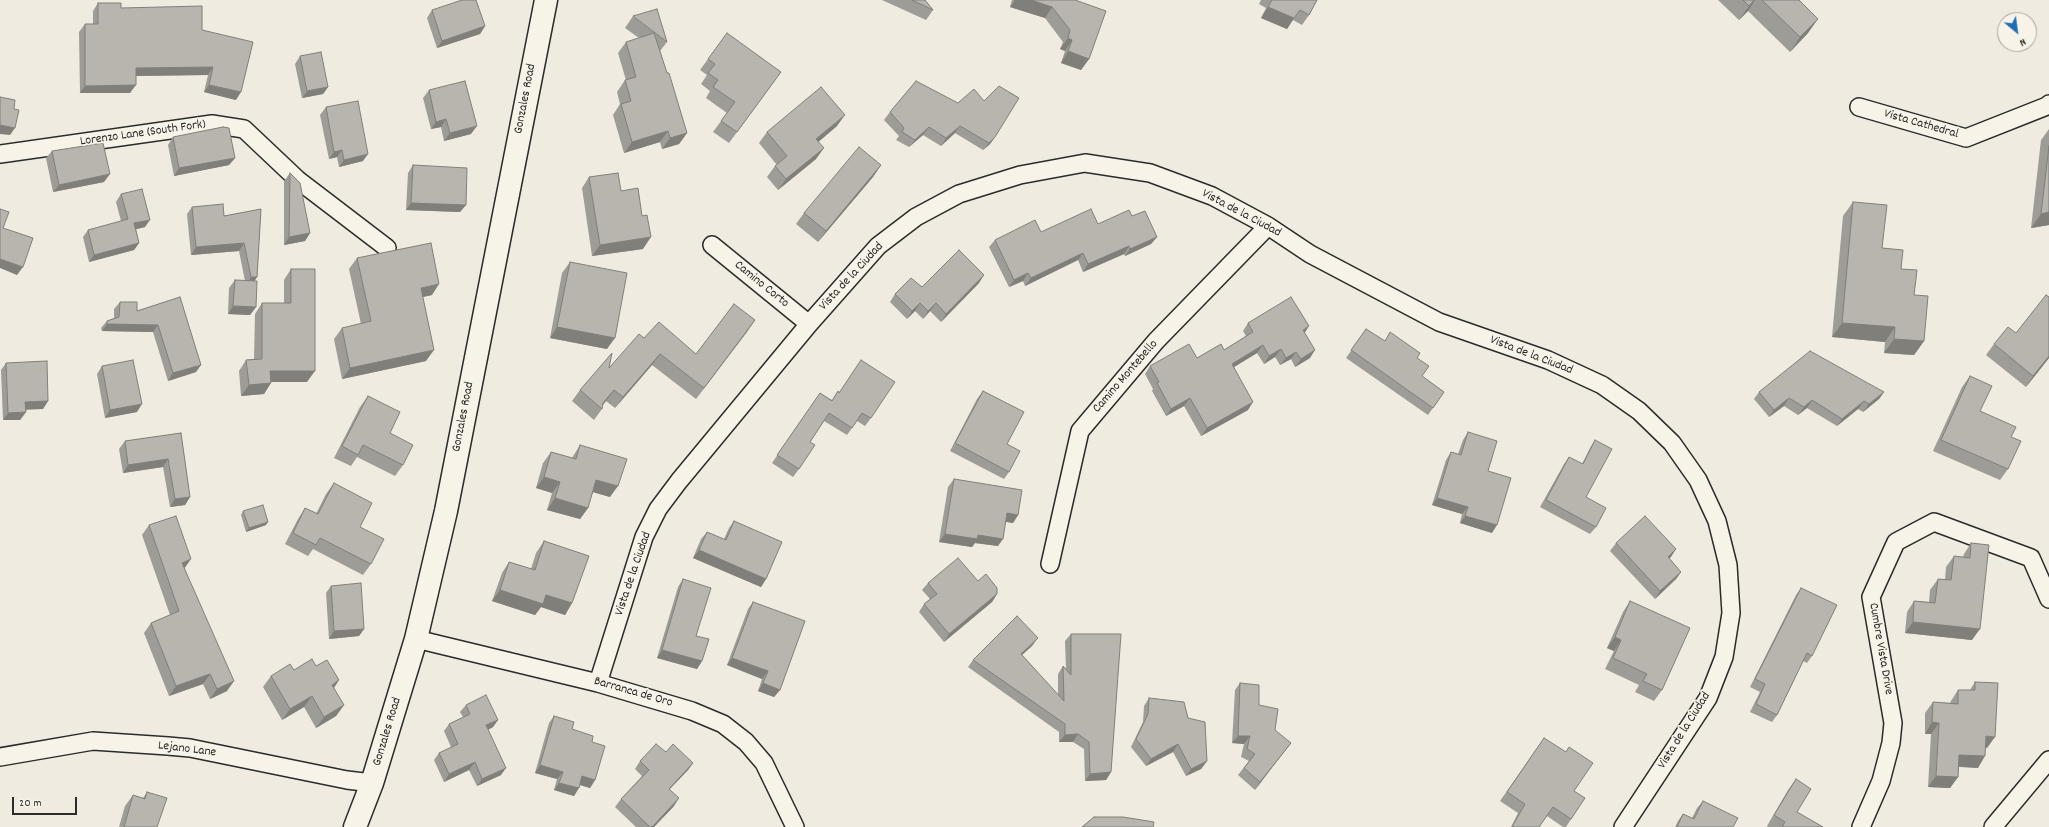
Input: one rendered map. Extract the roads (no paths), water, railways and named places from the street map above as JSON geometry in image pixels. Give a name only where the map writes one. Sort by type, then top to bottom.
[{"type":"street","name":"Gonzales Road","points":[[356,827],[372,783],[416,639],[446,511],[546,0]]},
{"type":"street","name":"Vista Cathedral","points":[[1859,107],[1966,138],[2049,104]]},
{"type":"street","name":"Lorenzo Lane (South Fork)","points":[[0,154],[212,124],[244,130],[298,180],[386,248]]},
{"type":"street","name":"Vista de la Ciudad","points":[[598,683],[644,537],[658,509],[809,324],[878,246],[916,217],[959,194],[1020,175],[1085,164],[1150,173],[1212,196],[1268,226],[1310,254],[1438,322],[1548,360],[1602,385],[1639,411],[1672,443],[1698,480],[1717,521],[1728,565],[1731,613],[1724,657],[1708,698],[1623,827]]},
{"type":"street","name":"Camino Montebello","points":[[1050,564],[1080,431],[1156,341],[1268,226]]},
{"type":"street","name":"Camino Corto","points":[[712,245],[809,324]]},
{"type":"street","name":"Cumbre Vista Drive","points":[[1861,827],[1881,781],[1891,743],[1893,723],[1871,597],[1896,542],[1934,522],[2031,558],[2049,599]]},
{"type":"street","name":"Barranca de Oro","points":[[416,639],[598,683],[692,711],[723,724],[746,742],[764,763],[795,827]]},
{"type":"street","name":"Lejano Lane","points":[[0,757],[93,741],[168,746],[190,748],[347,780],[372,783]]},
{"type":"street","points":[[1993,827],[2049,760]]}]
